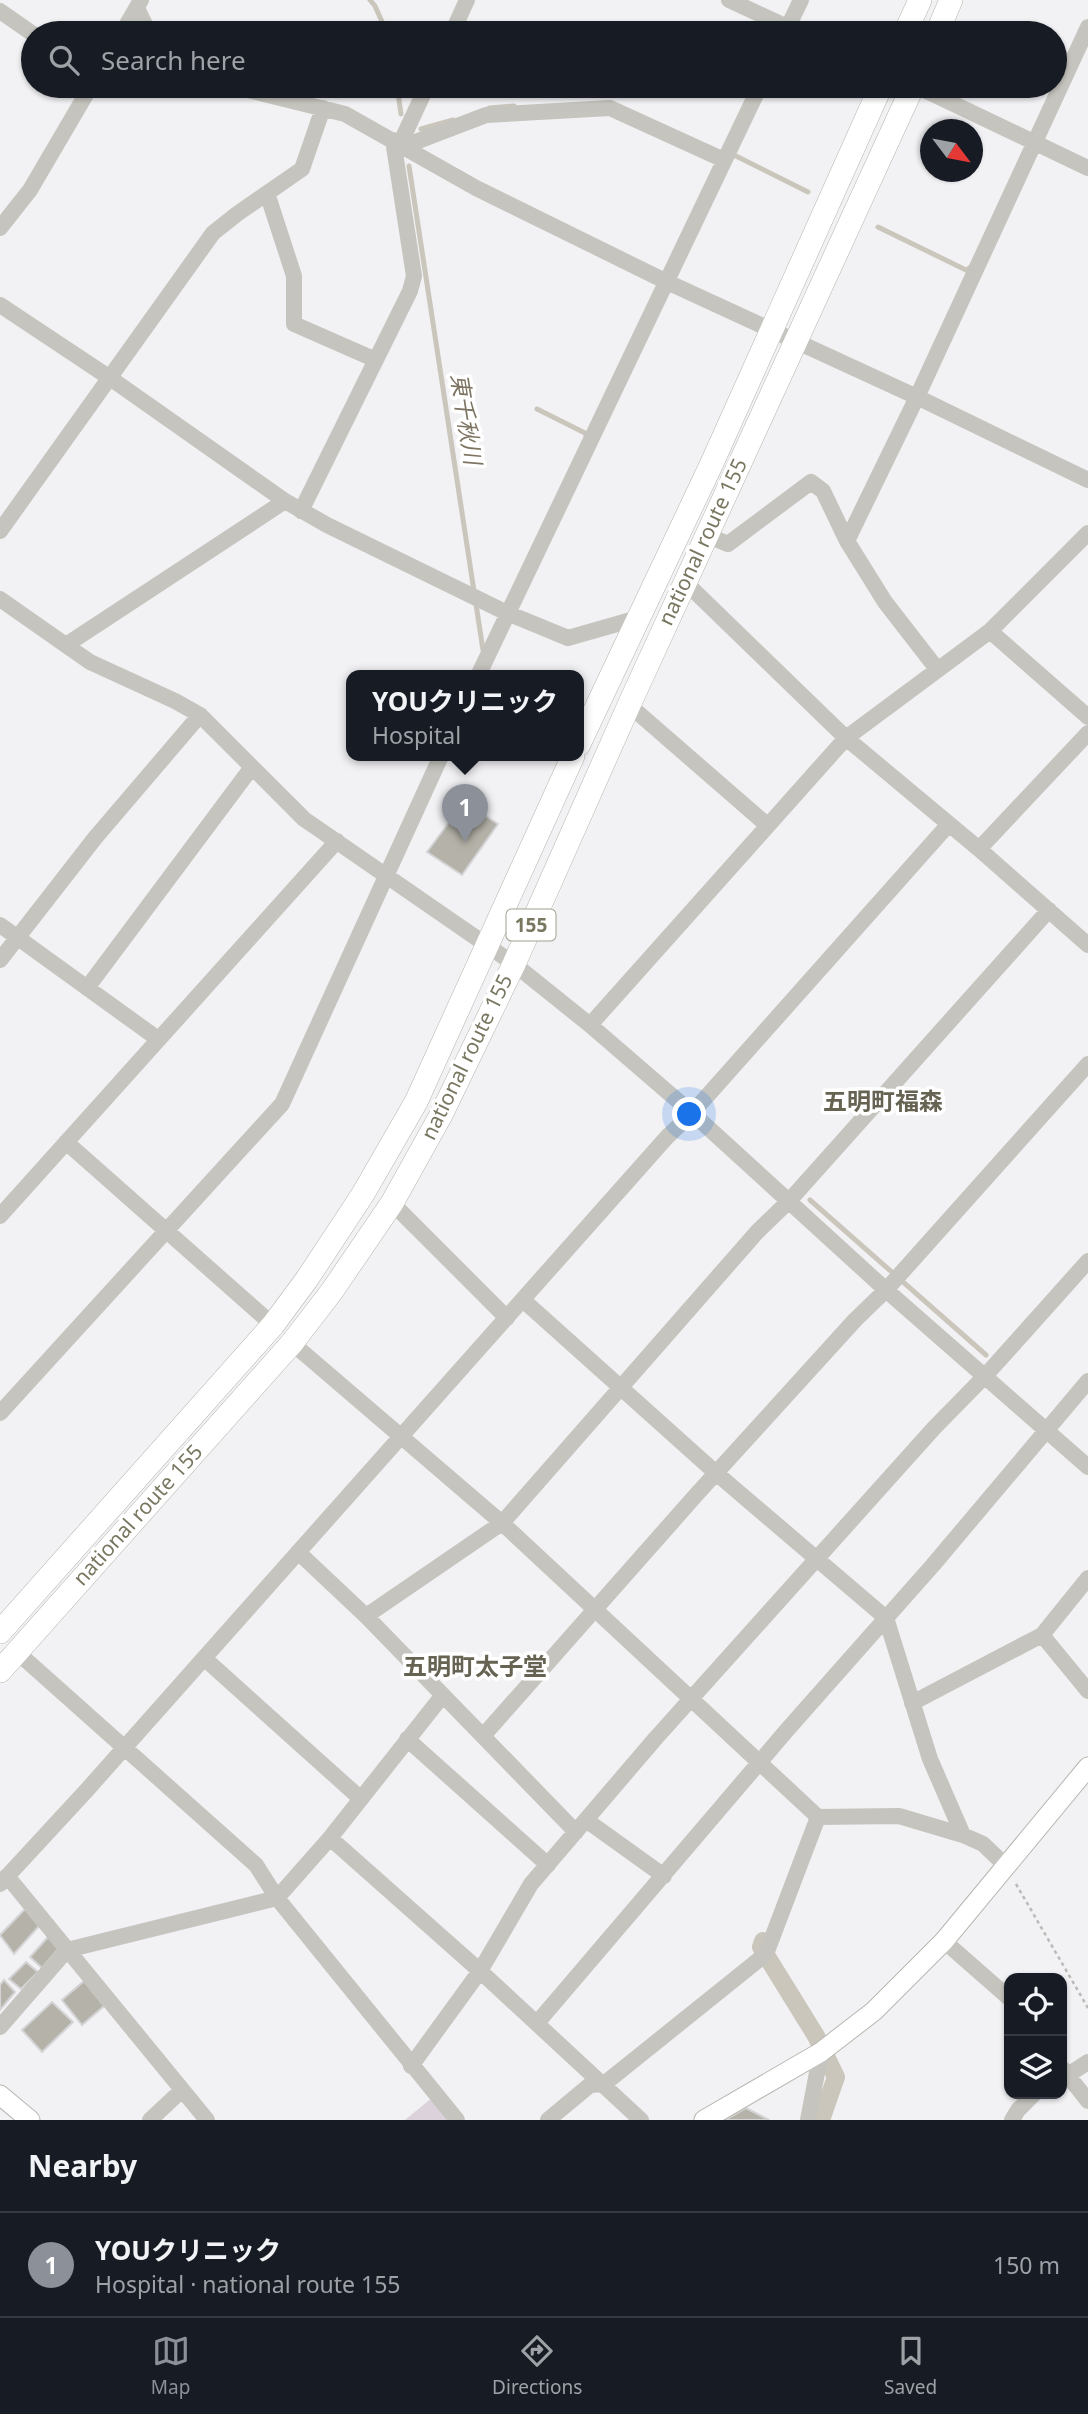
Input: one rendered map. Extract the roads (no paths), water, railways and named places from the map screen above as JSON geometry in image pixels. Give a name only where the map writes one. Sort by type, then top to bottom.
[{"type":"highway","points":[[910,21],[920,0]]},
{"type":"highway","points":[[941,21],[951,0]]},
{"type":"highway","name":"national route 155","points":[[584,733],[712,463],[876,98]]},
{"type":"highway","name":"national route 155","points":[[0,1671],[292,1343],[332,1291],[391,1203],[441,1115],[514,964],[794,342],[908,98]]},
{"type":"highway","name":"national route 155","points":[[0,1632],[273,1325],[363,1194],[416,1102],[571,761]]},
{"type":"main road","points":[[704,2120],[821,2052],[874,2011],[944,1941],[1088,1767]]},
{"type":"main road","points":[[0,2095],[30,2120]]},
{"type":"street","points":[[457,21],[467,0]]},
{"type":"street","points":[[729,0],[771,21]]},
{"type":"street","points":[[794,21],[801,0]]},
{"type":"street","points":[[129,21],[139,4]]},
{"type":"street","points":[[139,4],[145,21]]},
{"type":"street","points":[[0,11],[21,26]]},
{"type":"street","points":[[1067,73],[1088,27]]},
{"type":"street","points":[[0,228],[30,190],[84,98]]},
{"type":"street","points":[[282,98],[345,114],[476,188],[665,281],[917,397],[1088,480]]},
{"type":"street","points":[[301,511],[410,291],[414,276],[399,143],[421,98]]},
{"type":"street","points":[[481,670],[754,98]]},
{"type":"street","points":[[940,98],[1088,168]]},
{"type":"street","points":[[847,541],[1055,98]]},
{"type":"street","points":[[0,531],[213,233],[302,169],[323,108]]},
{"type":"street","points":[[399,143],[486,115],[610,108],[724,160]]},
{"type":"street","points":[[267,193],[294,276],[294,324],[376,360]]},
{"type":"street","points":[[0,305],[301,511],[507,613],[568,638],[638,618]]},
{"type":"street","points":[[706,536],[728,544],[811,482],[823,491],[847,541],[885,602],[937,669]]},
{"type":"street","points":[[66,645],[285,501]]},
{"type":"street","points":[[590,1025],[846,738],[990,631],[1088,533]]},
{"type":"street","points":[[685,582],[846,738],[979,849],[1088,945]]},
{"type":"street","points":[[0,598],[90,662],[200,715],[304,819],[514,964],[692,1113],[886,1290],[1088,1467]]},
{"type":"street","points":[[990,631],[1088,718]]},
{"type":"street","points":[[629,705],[767,825]]},
{"type":"street","points":[[0,960],[95,838],[200,715]]},
{"type":"street","points":[[979,849],[1088,733]]},
{"type":"street","points":[[0,1413],[282,1104],[439,761]]},
{"type":"street","points":[[87,988],[252,767]]},
{"type":"street","points":[[207,2120],[67,1950],[4,1880],[949,824]]},
{"type":"street","points":[[0,1216],[337,841]]},
{"type":"street","points":[[366,1616],[502,1523],[757,1232],[789,1201],[1049,910]]},
{"type":"street","points":[[0,925],[158,1039]]},
{"type":"street","points":[[484,1736],[716,1472],[855,1320],[886,1290],[1088,1064]]},
{"type":"street","points":[[66,1142],[273,1325]]},
{"type":"street","points":[[391,1203],[507,1318]]},
{"type":"street","points":[[411,2066],[480,1971],[531,1884],[934,1428],[985,1376],[1088,1261]]},
{"type":"street","points":[[523,1300],[716,1472],[886,1618],[930,1759],[963,1835]]},
{"type":"street","points":[[292,1343],[502,1523],[818,1817],[899,1816],[963,1835],[983,1844],[1006,1866]]},
{"type":"street","points":[[537,2024],[1088,1381]]},
{"type":"street","points":[[298,1552],[366,1616],[484,1736],[581,1826],[664,1876]]},
{"type":"street","points":[[912,1703],[1042,1635],[1088,1578]]},
{"type":"street","points":[[1042,1635],[1088,1691]]},
{"type":"street","points":[[17,1652],[256,1865],[277,1898],[457,2120]]},
{"type":"street","points":[[204,1658],[361,1799]]},
{"type":"street","points":[[0,2027],[67,1950],[277,1898],[330,1838],[443,1695]]},
{"type":"street","points":[[407,1739],[548,1865]]},
{"type":"street","points":[[548,2120],[590,2085],[604,2084],[766,1954],[818,1817]]},
{"type":"street","points":[[330,1838],[480,1971],[641,2120]]},
{"type":"street","points":[[944,1941],[1004,1994]]},
{"type":"street","points":[[808,2120],[821,2052]]},
{"type":"street","points":[[1067,2070],[1088,2062]]},
{"type":"street","points":[[1067,2075],[1088,2101]]},
{"type":"street","points":[[150,2120],[181,2091]]},
{"type":"street","points":[[1012,2120],[1029,2099]]},
{"type":"waterway","name":"東千秋川","points":[[370,0],[382,21]]},
{"type":"waterway","name":"東千秋川","points":[[399,98],[401,114]]},
{"type":"waterway","points":[[489,108],[514,106]]},
{"type":"waterway","points":[[421,129],[453,120]]},
{"type":"waterway","points":[[736,156],[808,192]]},
{"type":"waterway","name":"東千秋川","points":[[409,166],[483,650]]},
{"type":"waterway","points":[[878,227],[968,271],[969,268]]},
{"type":"waterway","points":[[537,409],[587,434],[586,436]]},
{"type":"waterway","points":[[810,1200],[986,1355]]},
{"type":"waterway","points":[[763,1941],[761,1947],[816,2036],[836,2077],[821,2120]]},
{"type":"place","name":"YOUクリニック","points":[[465,842]]},
{"type":"district","name":"五明町福森","points":[[883,1102]]},
{"type":"district","name":"五明町太子堂","points":[[475,1667]]}]
